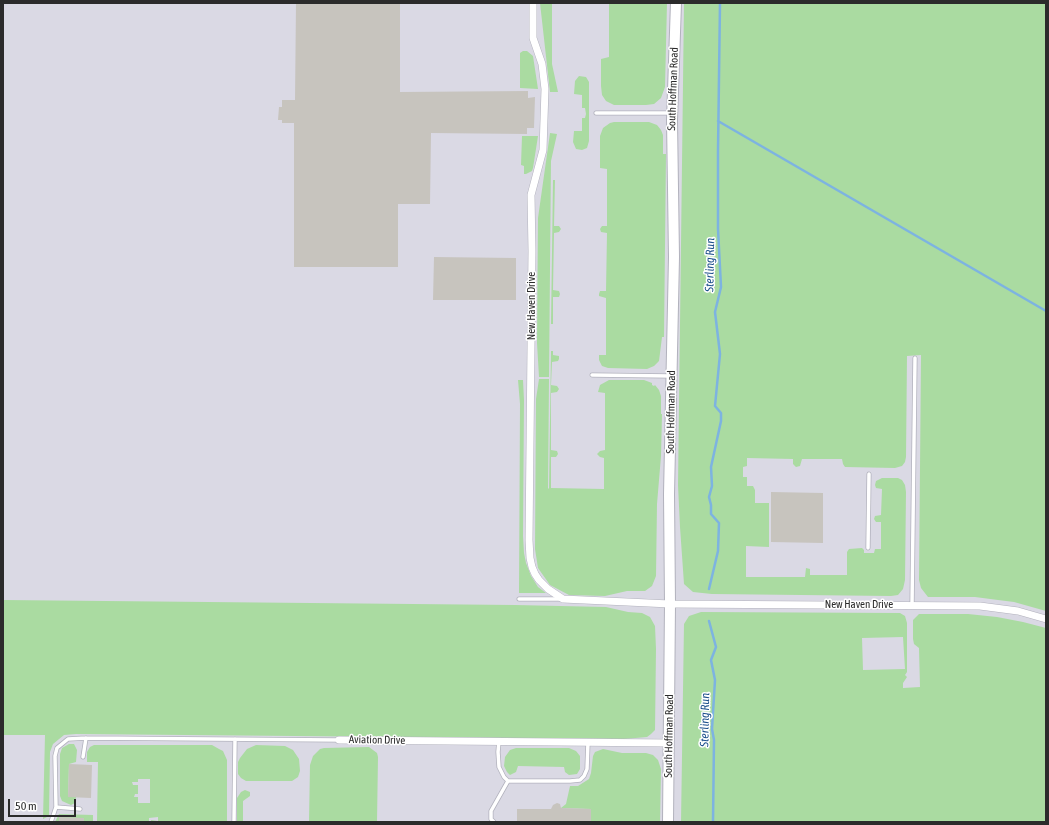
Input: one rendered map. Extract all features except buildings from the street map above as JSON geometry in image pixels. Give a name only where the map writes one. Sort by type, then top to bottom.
[{"type":"street","name":"New Haven Drive","points":[[533,3],[533,38],[542,64],[545,89],[543,150],[531,195],[532,259],[529,550],[535,574],[548,589],[563,599],[670,604],[980,606],[1018,611],[1046,619]]},
{"type":"street","name":"South Hoffman Road","points":[[668,822],[670,604],[669,494],[674,256],[672,113],[676,3]]},
{"type":"street","name":"Aviation Drive","points":[[338,740],[669,743]]},
{"type":"lane","points":[[596,113],[672,113]]},
{"type":"lane","points":[[912,605],[915,358]]},
{"type":"lane","points":[[592,375],[671,376]]},
{"type":"lane","points":[[868,548],[869,474]]},
{"type":"lane","points":[[519,599],[563,599]]},
{"type":"lane","points":[[82,757],[86,738]]},
{"type":"lane","name":"Aviation Drive","points":[[51,822],[56,807],[54,769],[55,756],[57,748],[68,739],[338,740]]},
{"type":"lane","points":[[234,822],[235,739]]},
{"type":"lane","points":[[499,741],[499,767],[504,777],[508,781],[580,780],[584,776],[587,769],[588,742]]},
{"type":"lane","points":[[494,822],[491,811],[508,781]]},
{"type":"lane","points":[[56,807],[80,809]]},
{"type":"shaded area","points":[[3,3],[1046,3],[1046,822],[3,822]]},
{"type":"green space","points":[[540,3],[552,3],[552,64],[558,92],[550,92]]},
{"type":"green space","points":[[609,3],[667,3],[665,87],[661,98],[654,104],[614,105],[606,101],[602,95],[601,59],[609,57]]},
{"type":"green space","points":[[684,3],[1046,3],[1046,611],[1014,602],[975,597],[928,597],[921,588],[919,580],[921,355],[907,356],[906,457],[902,466],[895,468],[845,467],[842,459],[802,459],[800,466],[796,467],[793,464],[793,459],[747,458],[747,466],[743,467],[743,477],[747,477],[747,486],[753,486],[755,490],[755,503],[769,503],[769,547],[746,546],[746,577],[805,577],[806,568],[810,569],[810,575],[847,575],[847,552],[849,549],[862,548],[864,553],[874,553],[875,549],[881,549],[881,522],[876,522],[874,519],[875,516],[881,515],[882,489],[876,488],[876,481],[882,478],[898,478],[902,480],[905,485],[906,492],[905,580],[903,589],[898,595],[712,594],[693,592],[684,584],[678,485]]},
{"type":"green space","points":[[527,51],[533,56],[538,89],[520,88],[520,53]]},
{"type":"green space","points":[[579,76],[586,77],[589,82],[589,141],[587,148],[582,150],[576,149],[573,142],[574,131],[582,131],[582,118],[585,118],[586,114],[585,108],[582,108],[582,95],[574,94],[575,81]]},
{"type":"green space","points":[[614,122],[649,122],[657,125],[663,135],[663,154],[666,154],[664,337],[662,337],[659,361],[654,366],[647,369],[608,368],[602,366],[599,360],[599,355],[606,355],[606,298],[599,296],[599,294],[600,291],[606,291],[607,233],[601,232],[600,229],[602,226],[607,226],[607,169],[600,168],[600,136],[603,128]]},
{"type":"green space","points":[[550,133],[557,134],[551,161],[549,377],[539,377],[537,343],[538,218]]},
{"type":"green space","points":[[522,136],[538,136],[533,168],[532,171],[526,174],[524,174],[524,166],[521,165]]},
{"type":"green space","points":[[553,180],[555,180],[554,226],[559,226],[561,229],[559,232],[554,233],[553,290],[559,291],[560,294],[559,297],[553,297],[553,324],[551,324]]},
{"type":"green space","points":[[551,351],[553,351],[553,355],[559,356],[559,359],[558,361],[552,362],[551,385],[557,386],[559,389],[557,392],[551,393],[551,450],[557,451],[558,454],[556,457],[551,457],[551,488],[604,489],[604,458],[597,454],[600,451],[605,450],[605,393],[598,392],[600,385],[609,380],[644,380],[652,383],[654,386],[655,385],[659,390],[661,396],[662,414],[661,456],[657,504],[656,576],[652,586],[645,591],[627,591],[605,596],[569,595],[550,585],[538,568],[535,549],[536,399],[539,379],[549,379],[549,489]]},
{"type":"green space","points":[[518,380],[523,380],[524,400],[524,553],[531,576],[538,587],[546,593],[519,593],[520,404]]},
{"type":"green space","points":[[3,600],[515,605],[606,607],[628,612],[642,613],[650,617],[655,626],[655,730],[647,737],[624,739],[64,735],[53,744],[50,752],[49,815],[43,819],[45,735],[3,735]]},
{"type":"green space","points":[[701,612],[900,613],[905,616],[907,623],[907,672],[905,675],[907,677],[903,683],[903,688],[920,687],[919,648],[914,644],[913,639],[913,620],[919,614],[968,614],[997,617],[1046,628],[1046,822],[681,822],[684,624],[689,616]],"holes":[[[903,637],[905,669],[863,670],[862,638]]]},
{"type":"green space","points":[[69,744],[74,744],[77,750],[76,762],[69,764],[68,797],[76,796],[75,803],[71,805],[62,801],[60,796],[60,754],[62,748]]},
{"type":"green space","points":[[94,745],[212,745],[223,751],[227,760],[227,822],[151,822],[151,820],[158,821],[158,817],[149,818],[149,822],[97,822],[98,762],[87,762],[87,752],[90,747]],"holes":[[[138,779],[150,779],[150,803],[138,803],[138,797],[134,797],[135,794],[138,794],[138,785],[133,785],[132,782],[138,782]]]},
{"type":"green space","points":[[256,745],[285,746],[293,750],[299,759],[300,771],[298,777],[292,781],[246,781],[241,778],[238,774],[238,762],[247,749]]},
{"type":"green space","points":[[369,747],[377,753],[378,757],[377,822],[309,822],[310,765],[313,756],[320,749],[324,748]]},
{"type":"green space","points":[[516,748],[569,748],[576,751],[580,756],[580,769],[577,774],[569,775],[565,772],[564,767],[518,766],[516,772],[510,775],[504,766],[505,757],[510,750]]},
{"type":"green space","points":[[603,749],[622,753],[646,753],[653,755],[658,760],[661,769],[660,822],[591,822],[591,809],[561,808],[566,804],[570,786],[578,786],[589,779],[593,756],[595,752]]},
{"type":"green space","points":[[245,790],[250,792],[250,796],[243,801],[243,822],[237,822],[237,798],[241,792]]},
{"type":"green space","points":[[59,814],[93,815],[93,822],[55,822]]},
{"type":"waterway","name":"Sterling Run","points":[[709,589],[718,551],[719,523],[711,514],[709,497],[712,486],[711,467],[721,421],[721,413],[715,406],[720,354],[715,312],[721,287],[718,229],[720,3]]},
{"type":"waterway","points":[[718,121],[1046,311]]},
{"type":"waterway","name":"Sterling Run","points":[[709,621],[716,647],[711,660],[715,680],[712,729],[714,740],[713,822]]}]
